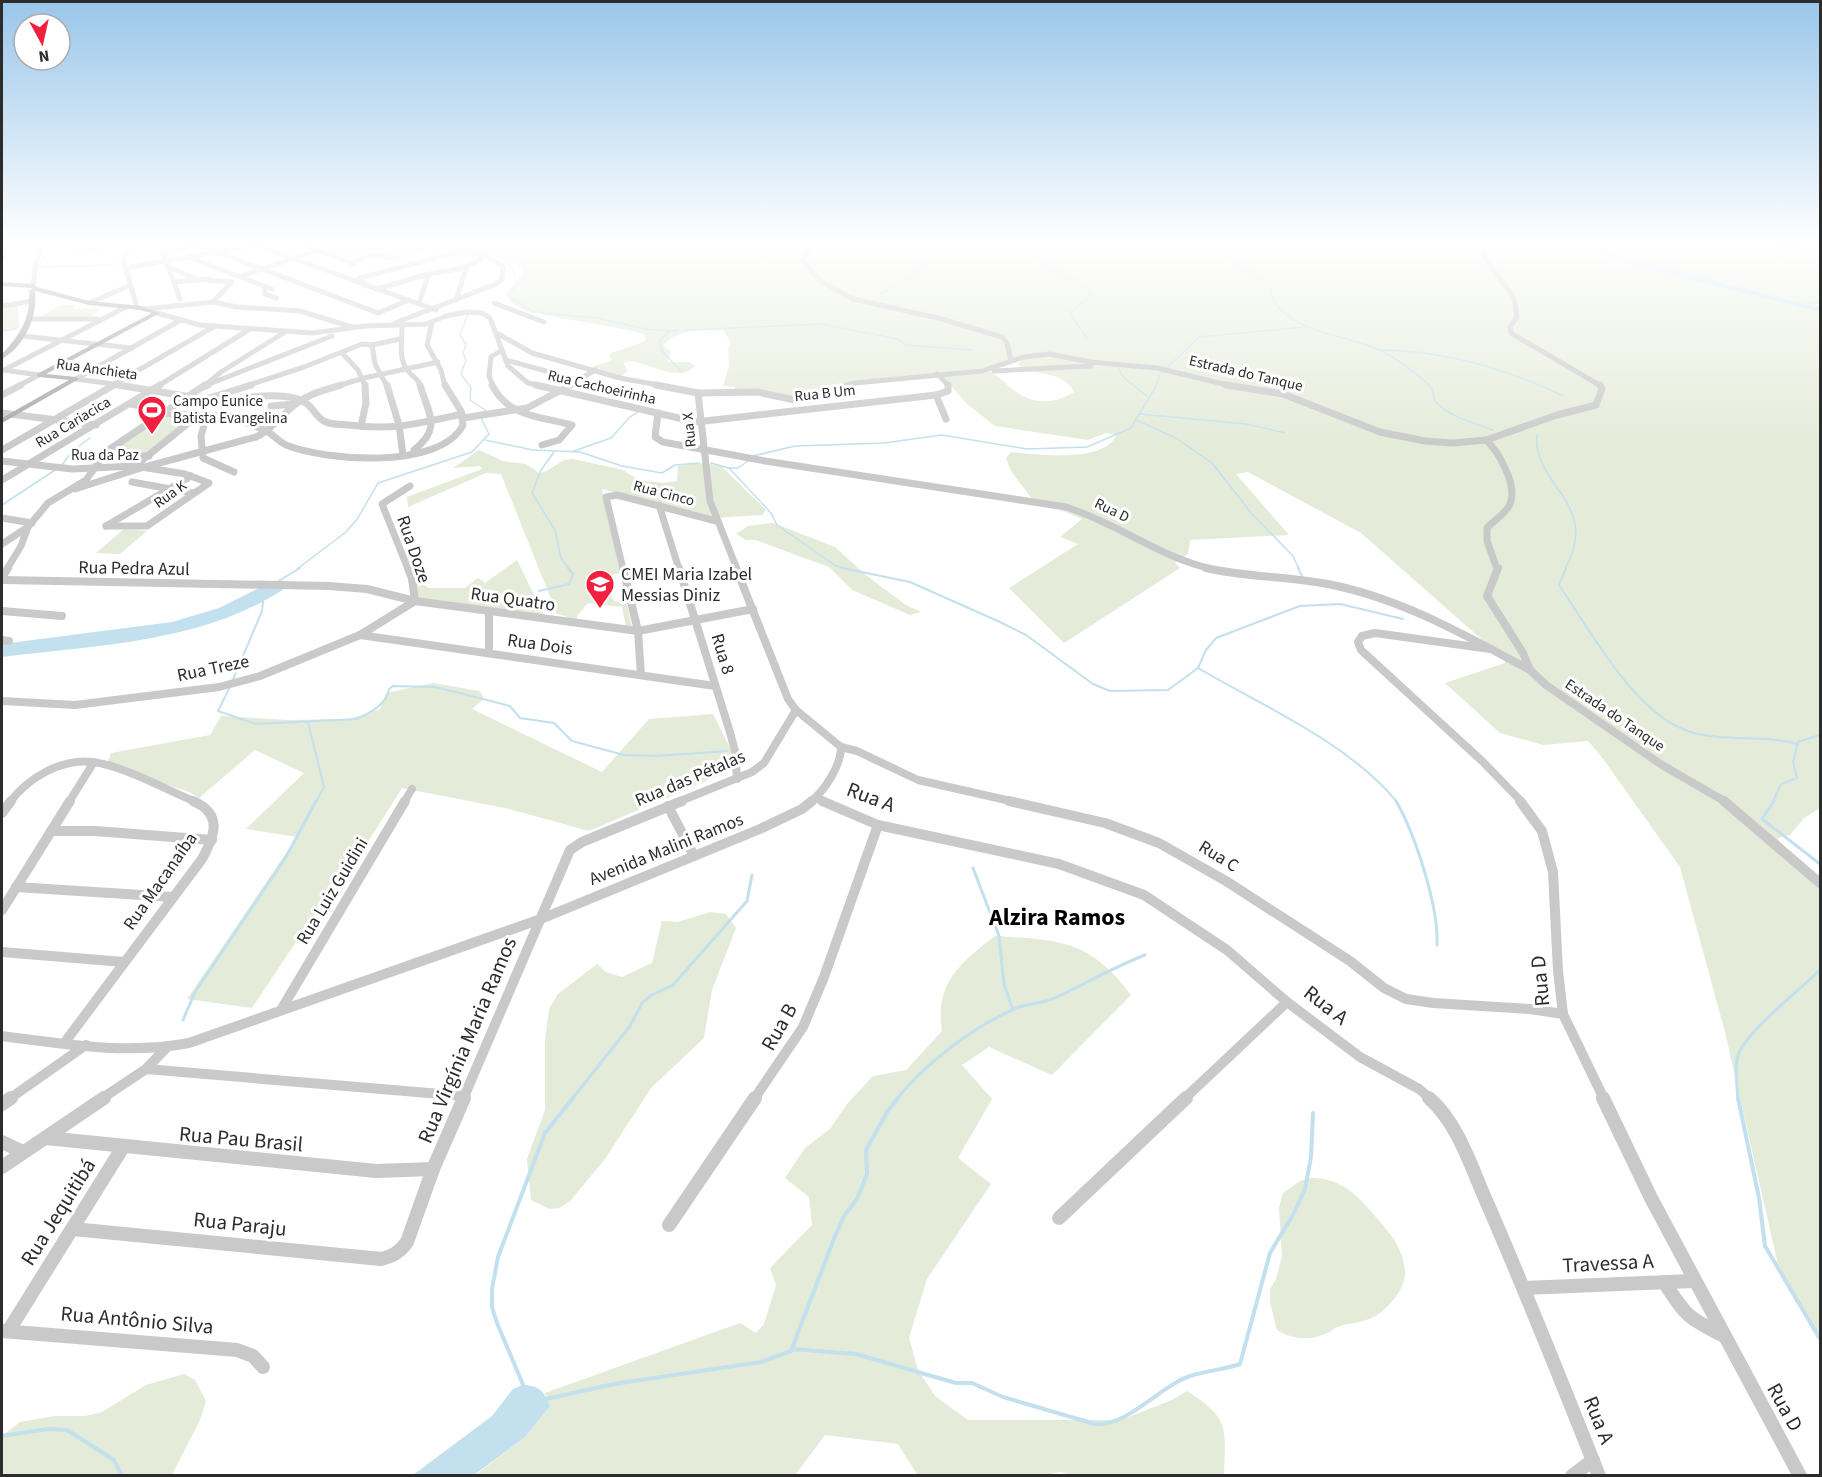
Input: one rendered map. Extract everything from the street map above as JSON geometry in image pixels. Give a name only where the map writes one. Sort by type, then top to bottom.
[{"type":"main road","points":[[2,357],[22,336],[31,319],[32,311]]},
{"type":"main road","points":[[151,311],[157,313]]},
{"type":"main road","points":[[39,375],[157,313]]},
{"type":"main road","name":"Rua Anchieta","points":[[39,375],[76,380]]},
{"type":"main road","points":[[2,421],[76,380]]},
{"type":"street","points":[[3,370],[118,311]]},
{"type":"street","points":[[299,311],[352,327]]},
{"type":"street","points":[[75,489],[87,480],[103,456],[163,412],[203,387],[316,341],[343,332],[388,326],[429,311]]},
{"type":"street","points":[[439,311],[450,315]]},
{"type":"street","points":[[157,313],[215,326],[325,333],[352,327],[402,327],[432,322],[450,315],[473,312],[489,316],[511,311],[544,322]]},
{"type":"street","points":[[904,311],[1002,338],[1007,343],[1011,361]]},
{"type":"street","points":[[1486,440],[1557,415],[1592,407],[1599,402],[1602,389],[1595,381],[1511,333],[1510,327],[1517,316],[1516,311]]},
{"type":"street","points":[[489,316],[506,360],[579,380]]},
{"type":"street","points":[[31,319],[101,319]]},
{"type":"street","points":[[76,380],[181,320]]},
{"type":"street","points":[[130,404],[163,412],[224,417],[267,432],[287,446],[327,453],[373,457],[403,455],[430,449],[447,441],[461,429],[463,416],[447,390],[438,362],[428,349],[427,335],[432,322]]},
{"type":"street","points":[[2,450],[215,326]]},
{"type":"street","points":[[402,327],[401,357],[406,369],[418,381],[432,428],[428,439],[403,455]]},
{"type":"street","name":"Rua Cariacica","points":[[2,480],[96,425],[250,329]]},
{"type":"street","points":[[203,387],[221,372],[285,332]]},
{"type":"street","name":"Estrada do Tanque","points":[[495,332],[532,353],[620,378],[698,393],[757,392],[806,400],[855,383],[982,371],[1031,355],[1049,354],[1114,365],[1157,368],[1247,390],[1283,394],[1397,437],[1443,442],[1486,440],[1497,450],[1504,462],[1509,478],[1511,500],[1487,528],[1487,541],[1498,568],[1487,596],[1523,653],[1530,669],[1583,713],[1662,765],[1724,801],[1821,883]]},
{"type":"street","points":[[22,336],[132,348]]},
{"type":"street","points":[[201,402],[342,353],[353,345],[364,343],[372,345],[400,339]]},
{"type":"street","points":[[372,345],[375,363],[382,374],[399,427],[403,455]]},
{"type":"street","points":[[502,350],[491,357],[488,376],[493,390],[516,411],[537,419],[572,425],[559,440],[542,445]]},
{"type":"street","points":[[342,353],[359,369],[364,378],[366,389],[361,426]]},
{"type":"street","name":"Rua Cachoeirinha","points":[[506,360],[511,370],[528,383],[544,388],[692,422],[702,421]]},
{"type":"street","points":[[2,579],[30,525],[48,503],[75,489],[138,467],[251,439],[267,432],[302,399],[364,378],[438,362]]},
{"type":"street","points":[[982,371],[1114,365]]},
{"type":"street","name":"Rua Anchieta","points":[[3,370],[39,375]]},
{"type":"street","points":[[201,402],[273,397],[302,399],[310,404],[319,417],[326,422],[377,429],[463,416],[516,411],[562,391],[595,370]]},
{"type":"street","name":"Rua B Um","points":[[702,421],[936,395],[950,388],[937,374]]},
{"type":"street","points":[[2,395],[39,375]]},
{"type":"street","name":"Rua Anchieta","points":[[76,380],[188,395],[201,402]]},
{"type":"street","name":"Rua X","points":[[698,393],[705,450],[706,484],[716,521]]},
{"type":"street","points":[[936,395],[946,419]]},
{"type":"street","points":[[806,400],[807,408]]},
{"type":"street","points":[[201,402],[207,415],[202,428],[203,458],[234,472]]},
{"type":"street","points":[[271,406],[295,404]]},
{"type":"street","points":[[2,412],[96,425]]},
{"type":"street","points":[[658,414],[657,439],[705,450]]},
{"type":"street","points":[[138,467],[197,416]]},
{"type":"street","name":"Rua D","points":[[705,450],[1077,510],[1185,562],[1229,572],[1334,585],[1355,590],[1412,612],[1530,669]]},
{"type":"street","points":[[103,456],[149,456]]},
{"type":"street","name":"Rua da Paz","points":[[2,461],[72,469],[138,467],[191,476],[208,482]]},
{"type":"street","points":[[168,489],[191,476]]},
{"type":"street","points":[[132,482],[193,493]]},
{"type":"street","name":"Rua K","points":[[168,489],[106,526],[143,527],[150,524],[208,482]]},
{"type":"street","name":"Rua Doze","points":[[410,486],[382,504],[411,579],[415,601]]},
{"type":"street","name":"Rua Cinco","points":[[638,632],[606,497],[617,495],[716,521]]},
{"type":"street","name":"Rua 8","points":[[659,505],[735,751],[737,779]]},
{"type":"street","points":[[2,518],[30,525]]},
{"type":"street","points":[[716,521],[784,690],[796,710],[841,747]]},
{"type":"street","points":[[2,544],[30,525]]},
{"type":"street","name":"Rua Pedra Azul","points":[[2,579],[267,584]]},
{"type":"street","name":"Rua Quatro","points":[[267,584],[367,589],[415,601],[638,632],[753,609]]},
{"type":"street","name":"Rua Treze","points":[[2,701],[75,705],[219,687],[281,668],[360,635],[415,601]]},
{"type":"street","points":[[2,611],[62,616]]},
{"type":"street","points":[[489,611],[489,654]]},
{"type":"street","points":[[638,632],[641,675]]},
{"type":"street","name":"Rua D","points":[[1490,649],[1375,633],[1362,636],[1358,642],[1360,650],[1482,761],[1515,795],[1542,831],[1547,842],[1553,872],[1558,971],[1563,1014],[1693,1281],[1800,1476]]},
{"type":"street","name":"Rua Dois","points":[[360,635],[715,686]]},
{"type":"street","name":"Rua das Pétalas","points":[[572,847],[737,779],[764,763],[796,710]]},
{"type":"street","name":"Rua C","points":[[841,747],[857,751],[918,780],[1105,822],[1159,843],[1226,881],[1350,961],[1384,988],[1406,999],[1433,1003],[1530,1009],[1563,1014]]},
{"type":"street","name":"Avenida Malini Ramos","points":[[2,1036],[132,1050],[166,1048],[189,1043],[541,918],[794,813],[816,798],[837,766],[841,747]]},
{"type":"street","name":"Rua Macanaíba","points":[[2,813],[22,786],[43,772],[79,762],[94,762],[128,773],[205,806],[214,819],[212,840],[202,859],[65,1042]]},
{"type":"street","points":[[2,910],[94,762]]},
{"type":"street","name":"Rua Luiz Guidini","points":[[281,1010],[412,789]]},
{"type":"street","name":"Rua A","points":[[816,798],[878,825],[1059,864],[1144,895],[1227,950],[1287,1002],[1360,1057],[1411,1084],[1435,1103],[1447,1119],[1464,1152],[1524,1288],[1599,1476]]},
{"type":"street","points":[[668,806],[694,856]]},
{"type":"street","name":"Rua B","points":[[669,1225],[803,1027],[819,994],[864,856],[878,825]]},
{"type":"street","points":[[51,831],[96,831],[212,840]]},
{"type":"street","name":"Rua Virgínia Maria Ramos","points":[[401,1250],[407,1242],[433,1169],[572,847]]},
{"type":"street","points":[[16,887],[173,897]]},
{"type":"street","points":[[2,952],[124,962]]},
{"type":"street","points":[[1059,1218],[1287,1002]]},
{"type":"street","points":[[2,1104],[86,1045]]},
{"type":"street","points":[[2,1167],[146,1069],[166,1048]]},
{"type":"street","points":[[146,1069],[464,1096]]},
{"type":"street","name":"Rua Pau Brasil","points":[[46,1138],[376,1171],[433,1169]]},
{"type":"street","points":[[2,1142],[23,1152]]},
{"type":"street","name":"Rua Jequitibá","points":[[5,1331],[123,1147]]},
{"type":"street","name":"Rua Paraju","points":[[73,1228],[381,1259],[394,1256],[401,1250]]},
{"type":"street","name":"Travessa A","points":[[1524,1288],[1693,1281]]},
{"type":"street","points":[[1664,1282],[1683,1312],[1693,1321],[1724,1336]]},
{"type":"street","name":"Rua Antônio Silva","points":[[5,1331],[237,1350],[253,1356],[264,1367]]},
{"type":"street","points":[[1572,1476],[1593,1460]]},
{"type":"green space","points":[[2,311],[18,311],[19,328],[2,331]]},
{"type":"green space","points":[[50,311],[98,311],[90,317],[41,317]]},
{"type":"green space","points":[[527,311],[1820,311],[1820,808],[1804,818],[1790,835],[1778,838],[1784,853],[1820,885],[1820,1339],[1779,1269],[1725,1032],[1680,867],[1588,741],[1543,745],[1500,733],[1445,683],[1505,663],[1504,659],[1361,533],[1248,472],[1236,474],[1289,535],[1190,540],[1188,554],[1175,563],[1180,568],[1064,643],[1009,588],[1078,544],[1060,537],[1082,519],[1046,504],[1034,502],[1014,476],[1006,458],[1011,452],[1037,455],[1085,453],[1099,450],[1110,444],[1116,435],[1106,433],[1088,440],[995,426],[966,403],[941,374],[861,380],[807,399],[735,390],[735,387],[723,386],[729,366],[728,349],[731,345],[724,330],[699,330],[683,333],[669,339],[663,345],[671,352],[667,362],[689,362],[695,366],[688,371],[672,373],[629,361],[623,363],[628,370],[621,377],[592,367],[612,360],[609,356],[611,353],[643,342],[646,340],[644,334],[554,317],[540,312]],"holes":[[[1022,360],[1018,363],[1021,368],[1058,377],[1074,392],[1052,401],[1037,401],[1022,396],[988,371]]]},
{"type":"green space","name":"Campo Eunice Batista Evangelina","points":[[158,416],[194,419],[149,455],[109,453]]},
{"type":"green space","points":[[479,450],[503,461],[526,464],[539,473],[545,472],[564,460],[573,459],[623,470],[647,481],[663,483],[677,481],[678,466],[697,463],[720,465],[766,510],[762,515],[712,518],[602,489],[620,573],[595,579],[598,589],[607,588],[614,601],[627,603],[632,628],[626,627],[622,607],[588,603],[577,616],[578,621],[557,614],[501,474],[486,473],[408,507],[407,497],[482,469],[480,466],[453,468]]},
{"type":"green space","points":[[773,523],[835,547],[867,576],[906,605],[921,612],[910,615],[852,590],[829,567],[755,540],[746,540],[736,534],[748,526]]},
{"type":"green space","points":[[124,529],[147,531],[120,554],[96,553]]},
{"type":"green space","points":[[517,560],[545,617],[419,599],[414,579],[429,588],[465,588],[478,578],[485,583]]},
{"type":"green space","points":[[433,683],[480,691],[484,699],[472,709],[602,772],[649,719],[713,714],[734,756],[734,769],[589,831],[505,808],[402,788],[343,881],[335,883],[252,1008],[187,999],[297,837],[246,829],[304,773],[255,750],[199,798],[189,792],[111,765],[108,761],[111,753],[210,735],[221,716],[289,720],[349,719],[380,709],[386,693]]},
{"type":"green space","points":[[710,912],[726,914],[736,928],[712,990],[704,1038],[651,1088],[605,1159],[570,1201],[559,1208],[550,1209],[531,1200],[527,1159],[545,1110],[545,1040],[549,1009],[558,994],[597,964],[606,972],[622,977],[652,963],[662,921],[678,922]]},
{"type":"green space","points":[[995,936],[1038,939],[1072,946],[1102,963],[1131,995],[1052,1075],[989,1047],[962,1065],[992,1099],[958,1158],[991,1184],[927,1279],[909,1338],[918,1370],[935,1396],[968,1420],[1121,1420],[1172,1400],[1187,1391],[1211,1409],[1222,1426],[1225,1446],[1224,1475],[1075,1476],[1060,1472],[1041,1476],[923,1475],[917,1474],[898,1444],[825,1435],[795,1475],[474,1476],[525,1437],[549,1407],[545,1393],[740,1323],[756,1333],[764,1324],[776,1285],[770,1268],[812,1225],[809,1197],[785,1178],[805,1148],[830,1129],[847,1104],[873,1076],[906,1070],[942,1031],[942,1000],[946,987],[961,965]]},
{"type":"green space","points":[[1310,1178],[1342,1185],[1366,1205],[1397,1244],[1404,1263],[1405,1277],[1401,1289],[1393,1300],[1375,1316],[1365,1321],[1337,1327],[1313,1338],[1300,1338],[1277,1330],[1270,1302],[1270,1289],[1276,1279],[1282,1256],[1279,1207],[1283,1193],[1300,1181]]},
{"type":"green space","points":[[184,1374],[195,1380],[206,1401],[200,1420],[172,1475],[4,1475],[2,1436],[20,1422],[55,1416],[85,1416],[102,1412],[146,1385]]},
{"type":"water","points":[[287,587],[255,606],[186,631],[112,644],[2,657],[2,644],[172,622],[219,608],[259,588]]},
{"type":"water","points":[[522,1385],[533,1386],[540,1390],[550,1406],[525,1437],[474,1475],[413,1475],[492,1416],[513,1389]]},
{"type":"waterway","points":[[532,311],[597,318],[645,329],[670,331]]},
{"type":"waterway","points":[[1073,311],[1070,314],[1087,339]]},
{"type":"waterway","points":[[1283,311],[1305,326],[1382,351],[1425,381],[1432,389],[1436,402],[1448,412],[1493,430]]},
{"type":"waterway","points":[[468,314],[460,335],[466,345],[463,353],[466,360],[461,374],[471,388],[470,400],[485,410],[484,413]]},
{"type":"waterway","points":[[670,331],[820,324],[898,339],[906,345],[972,350]]},
{"type":"waterway","points":[[1167,368],[1199,337],[1304,327]]},
{"type":"waterway","points":[[2,331],[16,329]]},
{"type":"waterway","points":[[670,331],[660,340],[661,350],[681,371]]},
{"type":"waterway","points":[[1382,350],[1430,354],[1475,363],[1519,377],[1563,396]]},
{"type":"waterway","points":[[1118,368],[1123,377],[1147,396]]},
{"type":"waterway","points":[[1139,414],[1156,386],[1160,374]]},
{"type":"waterway","points":[[574,451],[611,438],[630,417],[638,412]]},
{"type":"waterway","points":[[753,456],[795,446],[884,443],[942,435],[1027,449],[1087,447],[1131,428],[1139,414]]},
{"type":"waterway","points":[[1139,414],[1247,424],[1285,433]]},
{"type":"waterway","points":[[297,569],[346,532],[358,518],[378,483],[472,452],[489,434],[481,418]]},
{"type":"waterway","points":[[1136,420],[1176,438],[1212,463],[1252,514],[1293,556],[1299,569]]},
{"type":"waterway","points":[[1537,435],[1538,453],[1544,468],[1563,496],[1576,527],[1574,546],[1565,569]]},
{"type":"waterway","points":[[62,465],[72,451],[90,438]]},
{"type":"waterway","points":[[485,440],[533,450],[580,452],[622,466],[662,473],[675,465],[699,463]]},
{"type":"waterway","points":[[554,452],[541,470],[532,493],[555,530],[561,558],[569,569]]},
{"type":"waterway","points":[[729,468],[738,468],[748,461]]},
{"type":"waterway","points":[[711,463],[729,468]]},
{"type":"waterway","points":[[729,468],[771,513],[777,525],[836,566],[848,569]]},
{"type":"waterway","points":[[2,505],[55,470]]},
{"type":"waterway","points":[[277,582],[300,568]]},
{"type":"waterway","points":[[539,591],[569,584],[573,574],[568,568]]},
{"type":"waterway","points":[[842,568],[910,582],[1000,622],[1026,635],[1093,684],[1110,691],[1168,690],[1198,668]]},
{"type":"waterway","points":[[1298,568],[1303,578]]},
{"type":"waterway","points":[[1566,568],[1559,585],[1615,668],[1649,707],[1668,721],[1701,735],[1770,739],[1797,744]]},
{"type":"waterway","points":[[232,682],[262,611],[263,601]]},
{"type":"waterway","points":[[1198,668],[1206,650],[1216,638],[1300,606],[1340,604],[1403,619]]},
{"type":"waterway","points":[[1198,668],[1330,744],[1377,781],[1397,802]]},
{"type":"waterway","points":[[230,687],[218,711],[256,724],[357,719],[381,704],[393,686],[435,687],[510,706],[520,718],[554,723],[572,741],[624,755],[656,756],[727,751]]},
{"type":"waterway","points":[[308,722],[324,787],[316,802]]},
{"type":"waterway","points":[[1773,802],[1781,784],[1797,778],[1793,762],[1798,742],[1820,735]]},
{"type":"waterway","points":[[183,1020],[195,992],[286,857],[316,801]]},
{"type":"waterway","points":[[1396,801],[1411,832],[1430,891],[1437,929],[1437,945]]},
{"type":"waterway","points":[[1774,801],[1762,819],[1820,864]]},
{"type":"waterway","points":[[973,868],[999,936],[1004,984],[1013,1010]]},
{"type":"waterway","points":[[572,1099],[630,1026],[642,1003],[652,995],[673,985],[747,901],[752,875]]},
{"type":"waterway","points":[[1013,1010],[1048,1001],[1145,955]]},
{"type":"waterway","points":[[1738,1099],[1737,1064],[1744,1044],[1763,1022],[1820,970]]},
{"type":"waterway","points":[[897,1099],[936,1059],[985,1024],[1013,1010]]},
{"type":"waterway","points":[[524,1387],[497,1323],[492,1307],[492,1289],[498,1257],[545,1133],[573,1098]]},
{"type":"waterway","points":[[546,1399],[614,1384],[761,1362],[791,1351],[835,1236],[844,1216],[857,1199],[867,1174],[866,1150],[887,1112],[898,1098]]},
{"type":"waterway","points":[[1738,1098],[1759,1198],[1765,1246],[1820,1339]]},
{"type":"waterway","points":[[792,1349],[856,1354],[956,1383],[972,1383],[1003,1397],[1095,1424],[1116,1421],[1184,1378],[1240,1364],[1270,1253],[1294,1213],[1305,1189],[1311,1157],[1313,1113]]},
{"type":"waterway","points":[[2,1436],[48,1429],[67,1430],[114,1460],[122,1476]]},
{"type":"place","name":"Campo Eunice Batista Evangelina","points":[[152,436]]},
{"type":"place","name":"CMEI Maria Izabel Messias Diniz","points":[[600,610]]},
{"type":"district","name":"Alzira Ramos","points":[[1057,917]]}]
